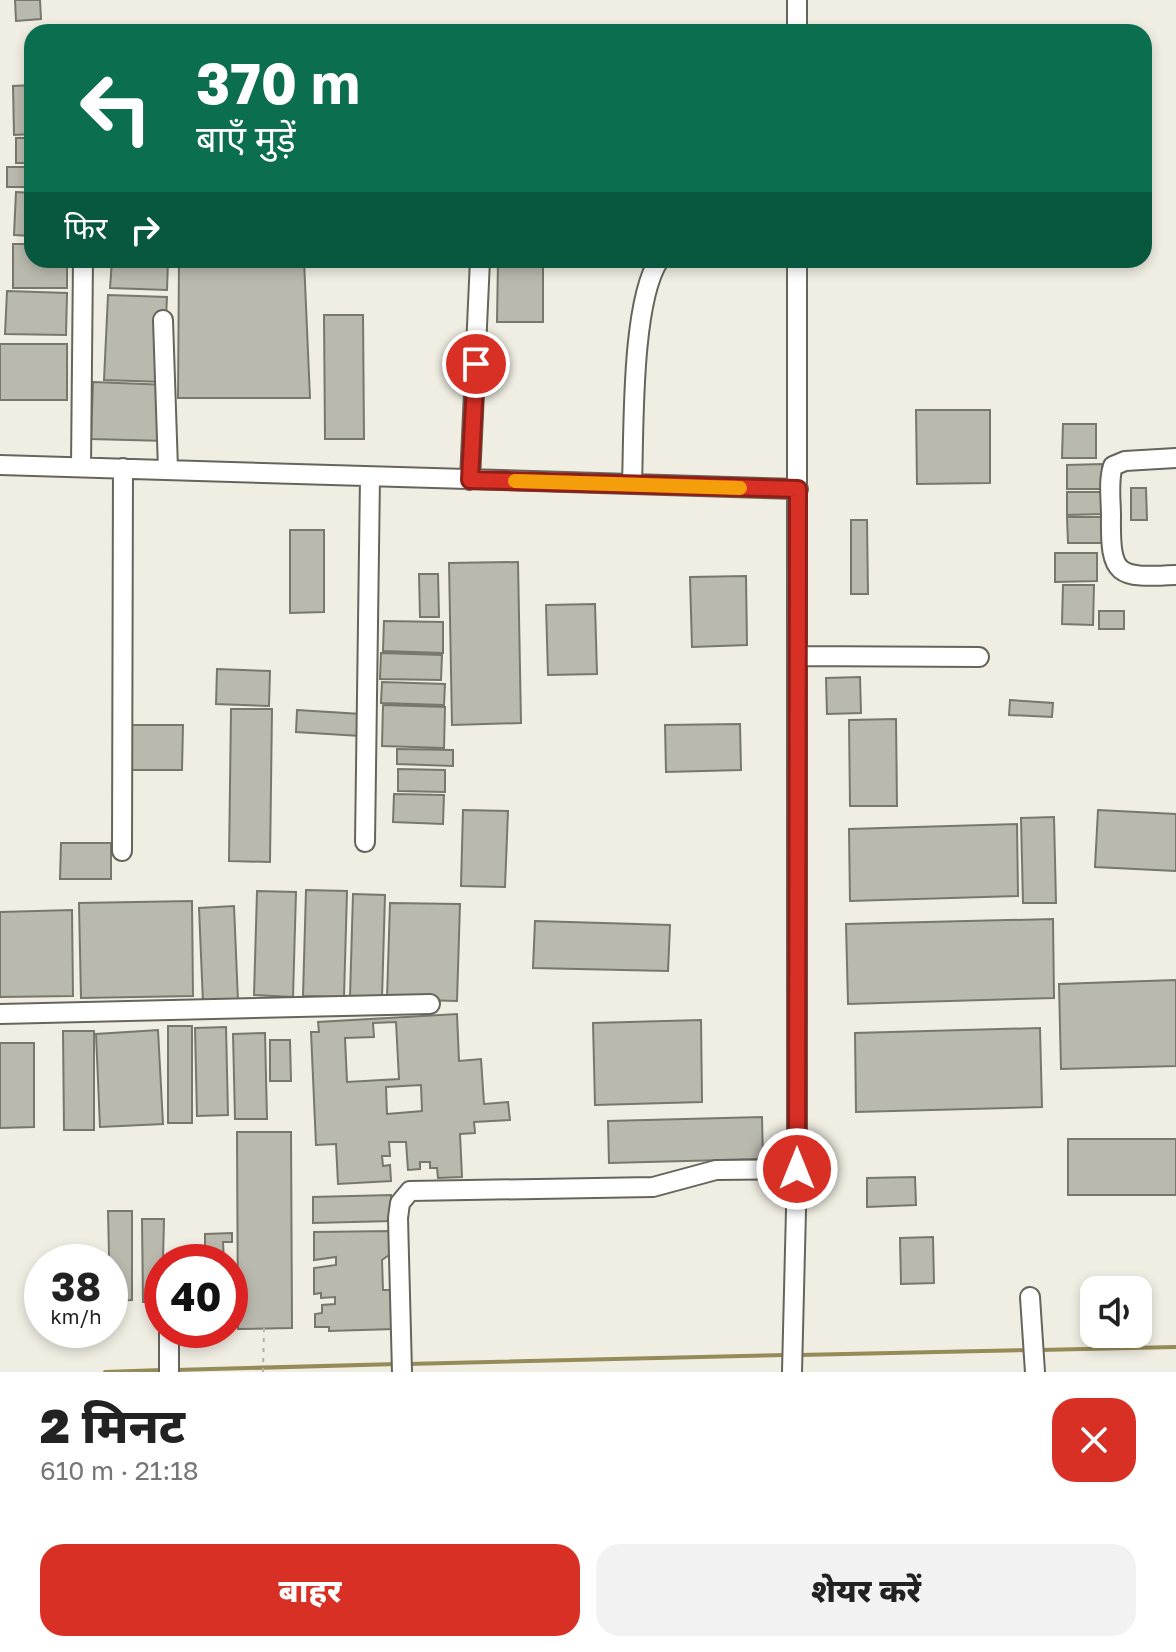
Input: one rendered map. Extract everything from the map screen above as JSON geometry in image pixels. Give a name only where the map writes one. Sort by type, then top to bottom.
[{"type":"street","points":[[797,0],[797,24]]},
{"type":"street","points":[[81,466],[83,268]]},
{"type":"street","points":[[470,480],[480,268]]},
{"type":"street","points":[[632,484],[636,378],[644,296],[654,268]]},
{"type":"street","points":[[792,1372],[797,1169],[797,268]]},
{"type":"street","points":[[163,320],[168,469]]},
{"type":"street","points":[[1176,458],[1125,461],[1113,466],[1111,552],[1117,567],[1133,575],[1176,575]]},
{"type":"street","points":[[0,465],[798,489]]},
{"type":"street","points":[[122,851],[123,468]]},
{"type":"street","points":[[365,842],[370,477]]},
{"type":"street","points":[[797,656],[979,657]]},
{"type":"street","points":[[0,1014],[430,1004]]},
{"type":"street","points":[[402,1372],[398,1218],[400,1203],[410,1191],[653,1187],[716,1170],[797,1169]]},
{"type":"street","points":[[1030,1297],[1034,1370]]},
{"type":"street","points":[[169,1348],[169,1372]]},
{"type":"path","points":[[263,1372],[264,1328]]},
{"type":"building","points":[[15,0],[40,0],[41,19],[16,21]]},
{"type":"building","points":[[24,85],[24,134],[14,135],[13,86]]},
{"type":"building","points":[[16,138],[24,138],[24,163],[16,163]]},
{"type":"building","points":[[7,167],[24,167],[24,187],[7,187]]},
{"type":"building","points":[[16,192],[24,192],[24,236],[14,235]]},
{"type":"building","points":[[13,244],[24,244],[24,268],[67,268],[67,288],[13,288]]},
{"type":"building","points":[[111,268],[168,268],[167,290],[110,288]]},
{"type":"building","points":[[179,268],[304,268],[310,398],[178,398]]},
{"type":"building","points":[[498,268],[543,268],[543,322],[497,322]]},
{"type":"building","points":[[7,291],[67,293],[66,335],[5,334]]},
{"type":"building","points":[[108,295],[167,297],[163,382],[104,380]]},
{"type":"building","points":[[324,315],[363,315],[364,439],[325,439]]},
{"type":"building","points":[[0,344],[67,344],[67,400],[0,400]]},
{"type":"building","points":[[93,382],[168,385],[166,441],[91,439]]},
{"type":"building","points":[[916,410],[990,410],[990,483],[917,484]]},
{"type":"building","points":[[1063,424],[1096,424],[1096,458],[1062,458]]},
{"type":"building","points":[[1102,464],[1102,489],[1067,489],[1067,465]]},
{"type":"building","points":[[1131,488],[1146,488],[1147,520],[1131,520]]},
{"type":"building","points":[[1067,492],[1103,492],[1103,514],[1067,515]]},
{"type":"building","points":[[1067,517],[1102,517],[1102,543],[1068,543]]},
{"type":"building","points":[[851,520],[867,520],[868,594],[851,594]]},
{"type":"building","points":[[290,530],[324,530],[324,612],[290,613]]},
{"type":"building","points":[[1055,553],[1097,553],[1097,581],[1055,582]]},
{"type":"building","points":[[518,562],[521,723],[452,725],[449,563]]},
{"type":"building","points":[[419,574],[438,574],[439,617],[420,617]]},
{"type":"building","points":[[746,576],[747,645],[692,647],[690,577]]},
{"type":"building","points":[[1063,585],[1094,585],[1093,625],[1062,624]]},
{"type":"building","points":[[595,604],[597,674],[548,675],[546,605]]},
{"type":"building","points":[[1099,611],[1124,611],[1124,629],[1099,629]]},
{"type":"building","points":[[384,621],[443,622],[443,653],[383,651]]},
{"type":"building","points":[[381,653],[442,655],[441,680],[380,679]]},
{"type":"building","points":[[217,669],[270,671],[269,706],[216,704]]},
{"type":"building","points":[[860,677],[861,713],[827,714],[826,678]]},
{"type":"building","points":[[382,682],[445,684],[444,705],[381,703]]},
{"type":"building","points":[[1010,700],[1053,703],[1052,717],[1009,715]]},
{"type":"building","points":[[383,705],[445,707],[444,748],[382,746]]},
{"type":"building","points":[[231,709],[272,709],[270,862],[229,861]]},
{"type":"building","points":[[297,710],[361,714],[360,736],[296,732]]},
{"type":"building","points":[[896,719],[897,806],[850,806],[849,720]]},
{"type":"building","points":[[740,724],[741,770],[666,772],[665,725]]},
{"type":"building","points":[[132,725],[183,725],[182,770],[131,770]]},
{"type":"building","points":[[397,749],[453,750],[453,766],[397,764]]},
{"type":"building","points":[[398,769],[445,770],[445,792],[398,791]]},
{"type":"building","points":[[394,794],[444,795],[443,824],[393,822]]},
{"type":"building","points":[[463,810],[508,811],[505,887],[461,886]]},
{"type":"building","points":[[1098,810],[1176,814],[1176,871],[1095,867]]},
{"type":"building","points":[[1054,817],[1056,903],[1023,903],[1021,818]]},
{"type":"building","points":[[1017,824],[1018,896],[850,901],[849,829]]},
{"type":"building","points":[[61,843],[111,843],[111,879],[60,879]]},
{"type":"building","points":[[306,890],[347,891],[344,997],[303,996]]},
{"type":"building","points":[[257,891],[296,892],[293,997],[254,995]]},
{"type":"building","points":[[353,894],[385,895],[382,998],[350,997]]},
{"type":"building","points":[[192,901],[193,996],[81,998],[79,903]]},
{"type":"building","points":[[390,903],[460,904],[457,1001],[387,999]]},
{"type":"building","points":[[234,906],[238,1001],[203,1003],[199,908]]},
{"type":"building","points":[[72,910],[73,996],[0,997],[0,912]]},
{"type":"building","points":[[1053,919],[1054,998],[848,1004],[846,924]]},
{"type":"building","points":[[535,921],[670,925],[668,971],[533,968]]},
{"type":"building","points":[[1176,980],[1176,1066],[1061,1069],[1059,984]]},
{"type":"building","points":[[457,1014],[459,1061],[481,1059],[484,1104],[508,1102],[510,1120],[474,1122],[475,1133],[460,1134],[462,1177],[438,1178],[437,1168],[430,1168],[430,1162],[420,1162],[420,1169],[408,1170],[406,1142],[389,1142],[390,1156],[382,1156],[383,1166],[390,1165],[391,1181],[338,1184],[336,1144],[316,1145],[311,1032],[319,1032],[318,1022]],"holes":[[[396,1022],[399,1079],[347,1082],[345,1038],[374,1037],[373,1023]],[[421,1085],[422,1111],[387,1114],[386,1087]]]},
{"type":"building","points":[[701,1020],[702,1102],[595,1105],[593,1023]]},
{"type":"building","points":[[168,1026],[192,1026],[192,1123],[168,1123]]},
{"type":"building","points":[[226,1027],[228,1115],[197,1116],[195,1028]]},
{"type":"building","points":[[1040,1028],[1042,1107],[856,1112],[855,1033]]},
{"type":"building","points":[[158,1030],[163,1124],[100,1127],[96,1034]]},
{"type":"building","points":[[63,1031],[94,1031],[94,1130],[64,1130]]},
{"type":"building","points":[[265,1033],[267,1119],[235,1119],[233,1034]]},
{"type":"building","points":[[270,1040],[290,1040],[291,1081],[270,1081]]},
{"type":"building","points":[[0,1043],[34,1043],[34,1127],[0,1128]]},
{"type":"building","points":[[762,1117],[763,1159],[609,1163],[608,1121]]},
{"type":"building","points":[[237,1132],[291,1132],[292,1328],[248,1329],[248,1244],[238,1244]]},
{"type":"building","points":[[1068,1139],[1176,1139],[1176,1195],[1068,1195]]},
{"type":"building","points":[[915,1177],[916,1205],[867,1207],[867,1178]]},
{"type":"building","points":[[391,1195],[392,1221],[313,1223],[313,1197]]},
{"type":"building","points":[[108,1211],[132,1211],[132,1300],[128,1300],[128,1244],[109,1244]]},
{"type":"building","points":[[142,1219],[164,1219],[163,1244],[144,1244],[143,1302]]},
{"type":"building","points":[[392,1231],[392,1253],[382,1260],[383,1290],[393,1290],[394,1329],[329,1331],[329,1327],[315,1327],[315,1314],[322,1313],[322,1305],[335,1304],[335,1297],[321,1298],[321,1293],[314,1294],[314,1268],[336,1265],[336,1257],[314,1260],[314,1232]]},
{"type":"building","points":[[232,1233],[232,1242],[205,1244],[205,1234]]},
{"type":"building","points":[[933,1237],[934,1283],[901,1284],[900,1238]]},
{"type":"waterway","points":[[1039,1350],[1176,1347]]},
{"type":"waterway","points":[[799,1355],[1030,1350]]},
{"type":"waterway","points":[[407,1364],[786,1355]]},
{"type":"waterway","points":[[175,1370],[398,1364]]},
{"type":"waterway","points":[[105,1372],[162,1370]]},
{"type":"slow traffic","points":[[515,481],[740,488]]},
{"type":"route","points":[[476,364],[470,480],[798,489],[797,1169]]}]
